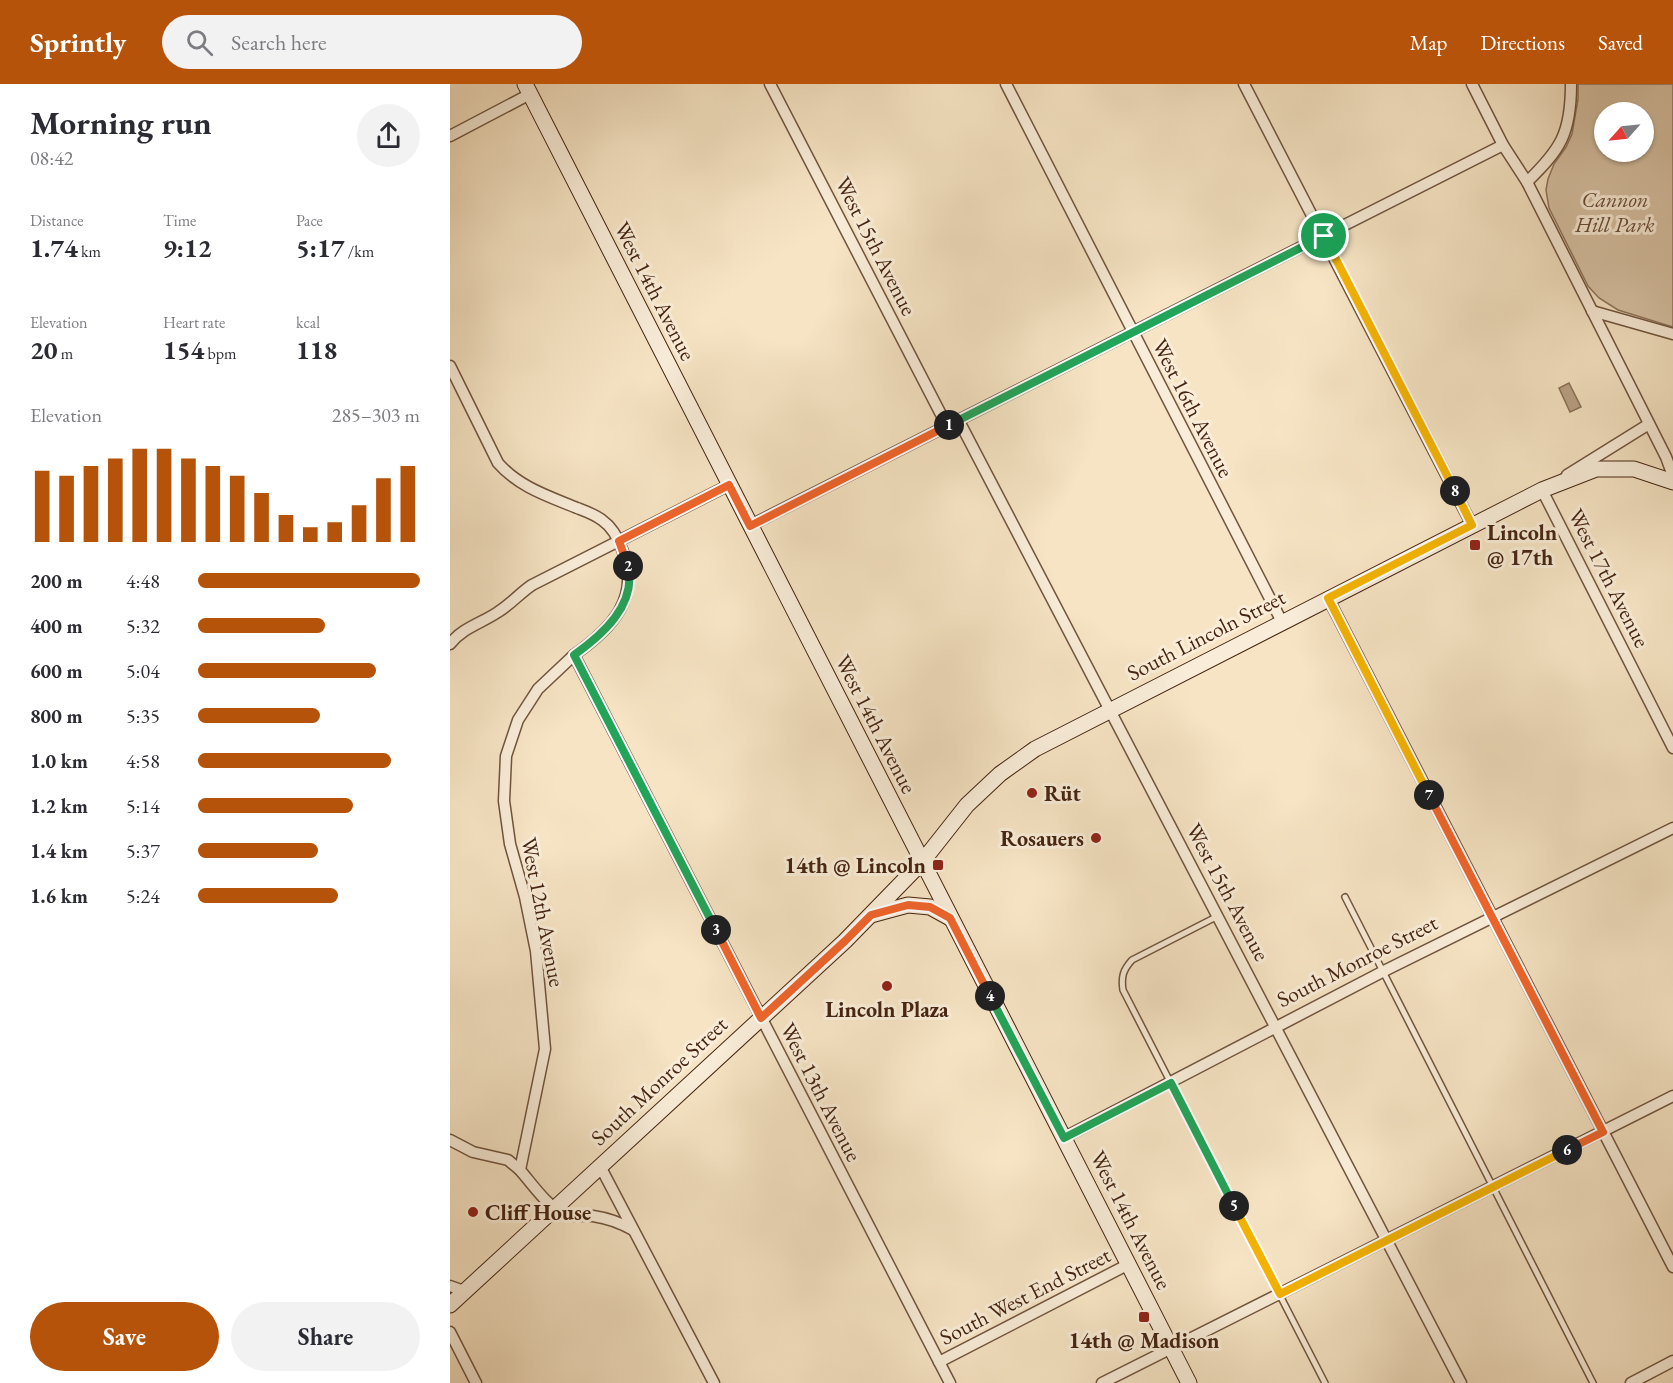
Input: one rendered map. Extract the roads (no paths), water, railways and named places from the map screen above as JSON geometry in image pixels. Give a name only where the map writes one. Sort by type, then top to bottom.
[{"type":"street","name":"West 15th Avenue","points":[[770,84],[948,426]]},
{"type":"street","name":"West 16th Avenue","points":[[1006,84],[1282,622]]},
{"type":"street","points":[[1244,84],[1472,525]]},
{"type":"street","points":[[1472,84],[1503,145],[1527,182],[1673,476]]},
{"type":"street","points":[[1527,182],[1548,161],[1565,134],[1569,118],[1571,84]]},
{"type":"street","points":[[450,136],[528,89]]},
{"type":"street","name":"West 14th Avenue","points":[[528,89],[1189,1383]]},
{"type":"street","points":[[750,526],[1503,145]]},
{"type":"street","points":[[1592,310],[1673,334]]},
{"type":"street","points":[[450,366],[498,463],[508,474],[524,486],[602,520],[613,530],[619,541],[629,572],[628,592],[621,610],[609,626],[574,655]]},
{"type":"street","name":"West 15th Avenue","points":[[958,421],[1461,1383]]},
{"type":"street","name":"South Lincoln Street","points":[[922,862],[967,805],[1000,774],[1035,749],[1542,490],[1649,424]]},
{"type":"street","name":"South Lincoln Street","points":[[1542,490],[1596,469],[1634,469],[1673,482]]},
{"type":"street","points":[[450,644],[463,632],[498,613],[520,593],[729,485]]},
{"type":"street","name":"West 17th Avenue","points":[[1542,490],[1673,748]]},
{"type":"street","points":[[1328,598],[1673,1267]]},
{"type":"street","name":"West 13th Avenue","points":[[574,655],[950,1383]]},
{"type":"street","name":"West 12th Avenue","points":[[520,1170],[545,1049],[536,951],[525,897],[510,844],[504,801],[506,756],[518,720],[538,689],[574,655]]},
{"type":"street","name":"South Monroe Street","points":[[1064,1138],[1384,971],[1673,828]]},
{"type":"street","name":"South Monroe Street","points":[[450,1305],[457,1288],[554,1208],[600,1166],[845,941],[922,862]]},
{"type":"street","points":[[871,915],[908,905],[930,907],[950,918]]},
{"type":"street","points":[[1102,1383],[1673,1096]]},
{"type":"street","points":[[450,1140],[473,1152],[508,1160],[554,1208],[571,1216],[593,1216],[621,1223],[633,1230]]},
{"type":"street","points":[[600,1166],[714,1383]]},
{"type":"street","name":"South West End Street","points":[[939,1362],[1129,1264]]},
{"type":"street","points":[[450,1332],[476,1383]]},
{"type":"street","points":[[1631,1383],[1673,1361]]},
{"type":"lane","points":[[1345,897],[1593,1383]]},
{"type":"lane","points":[[1218,916],[1132,960],[1124,969],[1121,980],[1123,990],[1325,1383]]},
{"type":"place","name":"Lincoln @ 17th","points":[[1475,545]]},
{"type":"place","name":"Rüt","points":[[1032,793]]},
{"type":"place","name":"Rosauers","points":[[1096,838]]},
{"type":"place","name":"14th @ Lincoln","points":[[938,865]]},
{"type":"place","name":"Lincoln Plaza","points":[[887,986]]},
{"type":"place","name":"Cliff House","points":[[473,1212]]},
{"type":"place","name":"14th @ Madison","points":[[1144,1317]]},
{"type":"park label","name":"Cannon Hill Park","points":[[1615,212]]}]
